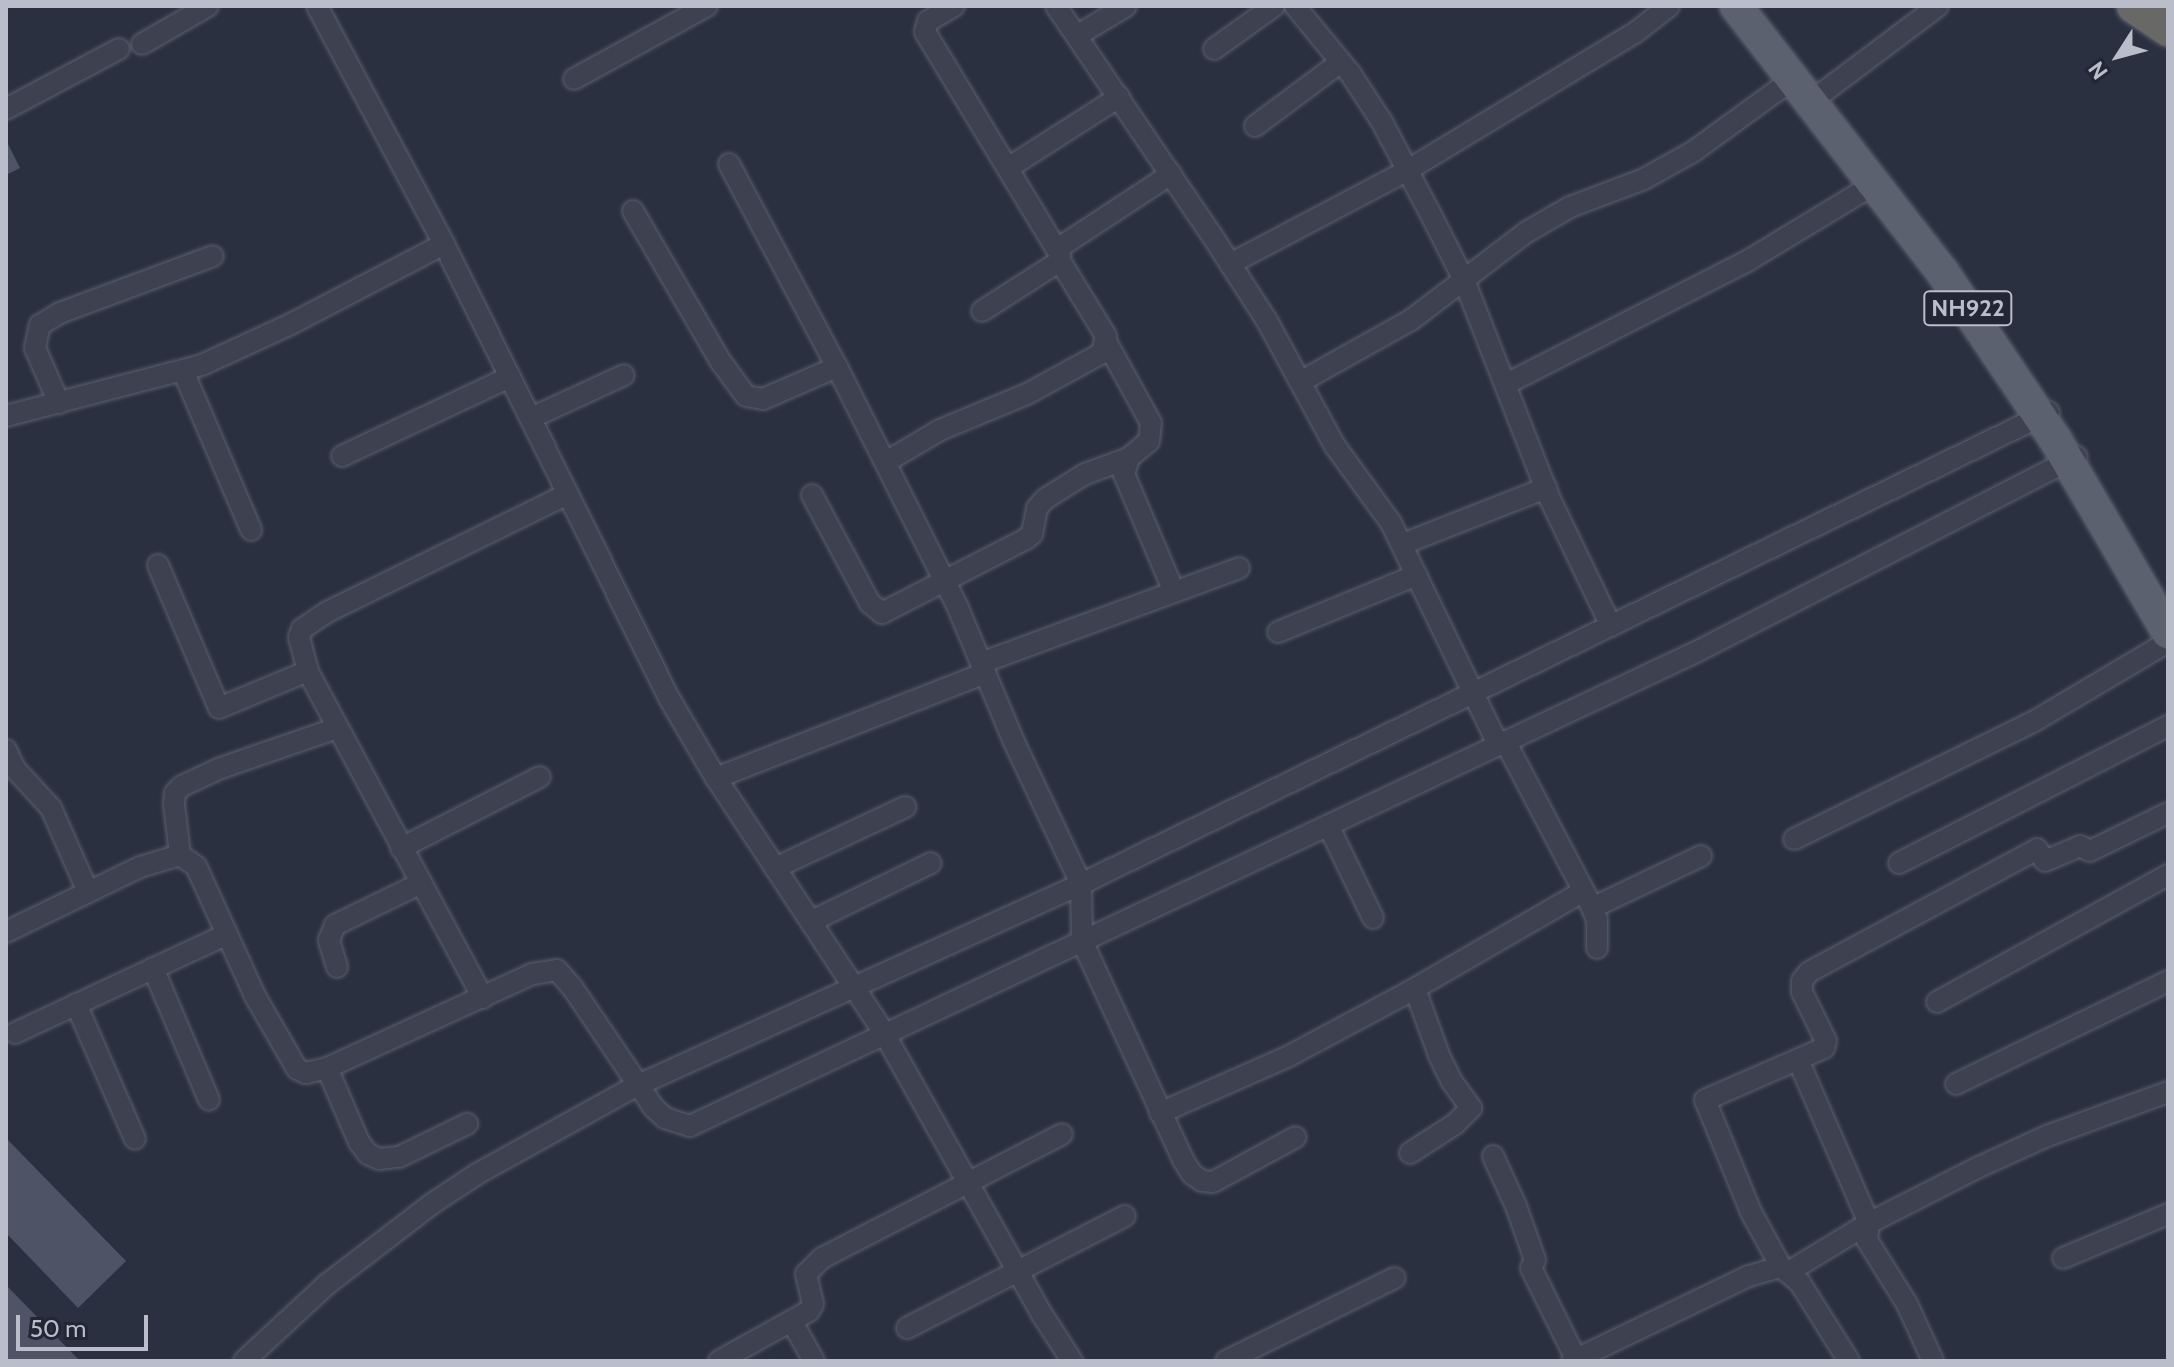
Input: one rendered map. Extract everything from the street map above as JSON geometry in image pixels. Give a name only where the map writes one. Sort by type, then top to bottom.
[{"type":"highway","points":[[2134,6],[2168,29]]},
{"type":"main road","name":"NH922","points":[[1736,6],[2047,413]]},
{"type":"main road","points":[[1754,6],[1955,264],[2168,602]]},
{"type":"main road","points":[[2075,457],[2168,632]]},
{"type":"street","points":[[142,44],[208,6]]},
{"type":"street","points":[[317,6],[444,244],[669,698],[716,778],[884,1033],[1018,1272],[1072,1361]]},
{"type":"street","points":[[574,79],[707,6]]},
{"type":"street","points":[[954,6],[928,21],[925,32],[1096,316],[1107,343],[1144,407],[1153,432],[1149,441],[1125,465],[1128,486],[1174,592]]},
{"type":"street","points":[[1056,6],[1230,264],[1335,446],[1403,544],[1473,692],[1588,899],[1599,936],[1597,948]]},
{"type":"street","points":[[1078,35],[1126,6]]},
{"type":"street","points":[[1214,49],[1274,6]]},
{"type":"street","points":[[1295,6],[1341,62],[1382,122],[1408,170],[1464,280],[1546,488],[1611,626]]},
{"type":"street","points":[[1230,264],[1408,170],[1636,32],[1669,6]]},
{"type":"street","points":[[1821,94],[1938,6]]},
{"type":"street","points":[[6,109],[119,49]]},
{"type":"street","points":[[1255,126],[1341,62]]},
{"type":"street","points":[[1300,382],[1398,328],[1464,280],[1494,253],[1570,207],[1644,179],[1694,151],[1793,79]]},
{"type":"street","points":[[1008,168],[1119,97]]},
{"type":"street","points":[[729,164],[837,367],[946,583],[1081,884],[1082,941],[1183,1160],[1202,1181],[1224,1179],[1296,1137]]},
{"type":"street","points":[[982,311],[1059,256],[1065,242],[1171,174]]},
{"type":"street","points":[[1506,384],[1749,260],[1873,185]]},
{"type":"street","points":[[633,211],[721,362],[746,396],[763,399],[837,367]]},
{"type":"street","points":[[6,416],[183,371],[289,325],[444,244]]},
{"type":"street","points":[[59,403],[35,348],[40,325],[60,313],[213,256]]},
{"type":"street","points":[[886,462],[949,425],[1065,375],[1094,359],[1107,343]]},
{"type":"street","points":[[183,371],[251,530]]},
{"type":"street","points":[[531,418],[624,375]]},
{"type":"street","points":[[342,456],[510,377]]},
{"type":"street","points":[[244,1361],[326,1285],[411,1218],[477,1174],[636,1086],[1081,884],[2047,413]]},
{"type":"street","points":[[337,728],[218,769],[182,786],[175,793],[180,855],[196,866],[289,1059],[297,1069],[306,1073],[327,1068],[532,974],[557,970],[572,987],[636,1086],[665,1118],[690,1126],[1696,652],[2075,457]]},
{"type":"street","points":[[812,495],[876,610],[891,611],[1026,539],[1032,534],[1037,508],[1058,490],[1085,474],[1129,458]]},
{"type":"street","points":[[1403,544],[1546,488]]},
{"type":"street","points":[[483,998],[337,728],[308,671],[299,637],[311,622],[568,494]]},
{"type":"street","points":[[158,565],[219,708],[308,671]]},
{"type":"street","points":[[716,778],[983,668],[1239,568]]},
{"type":"street","points":[[1278,632],[1417,575]]},
{"type":"street","points":[[1794,839],[2007,735],[2168,642]]},
{"type":"street","points":[[1899,863],[2168,726]]},
{"type":"street","points":[[6,750],[15,769],[51,808],[88,892]]},
{"type":"street","points":[[401,848],[540,777]]},
{"type":"street","points":[[775,868],[905,807]]},
{"type":"street","points":[[1849,1361],[1785,1269],[1746,1202],[1705,1100],[1816,1054],[1826,1041],[1802,992],[1802,981],[1820,964],[2037,849],[2045,861],[2080,846],[2090,851],[2168,813]]},
{"type":"street","points":[[1329,827],[1373,918]]},
{"type":"street","points":[[6,932],[140,867],[180,855]]},
{"type":"street","points":[[1160,1113],[1289,1056],[1588,899],[1701,856]]},
{"type":"street","points":[[812,921],[931,863]]},
{"type":"street","points":[[1937,1002],[2168,875]]},
{"type":"street","points":[[337,967],[329,940],[335,925],[421,883]]},
{"type":"street","points":[[15,1033],[227,934]]},
{"type":"street","points":[[153,968],[209,1100]]},
{"type":"street","points":[[1956,1084],[2168,981]]},
{"type":"street","points":[[1410,1153],[1455,1124],[1471,1108],[1451,1080],[1439,1055],[1415,989]]},
{"type":"street","points":[[76,1004],[135,1139]]},
{"type":"street","points":[[1799,1062],[1869,1223],[1867,1240],[1907,1304],[1933,1361]]},
{"type":"street","points":[[327,1068],[359,1142],[368,1154],[379,1159],[399,1157],[467,1124]]},
{"type":"street","points":[[1493,1156],[1535,1260],[1531,1268],[1574,1360],[1768,1268],[1785,1269],[1869,1223],[2047,1136],[2168,1092]]},
{"type":"street","points":[[719,1361],[809,1311],[813,1304],[806,1274],[811,1266],[1062,1134]]},
{"type":"street","points":[[2063,1258],[2168,1214]]},
{"type":"street","points":[[907,1328],[1125,1216]]},
{"type":"street","points":[[1226,1361],[1395,1278]]},
{"type":"street","points":[[792,1322],[814,1361]]},
{"type":"building","points":[[6,140],[20,168],[6,175]]},
{"type":"building","points":[[6,1138],[126,1261],[78,1308],[6,1233]]},
{"type":"building","points":[[6,1285],[80,1361],[6,1361]]}]
